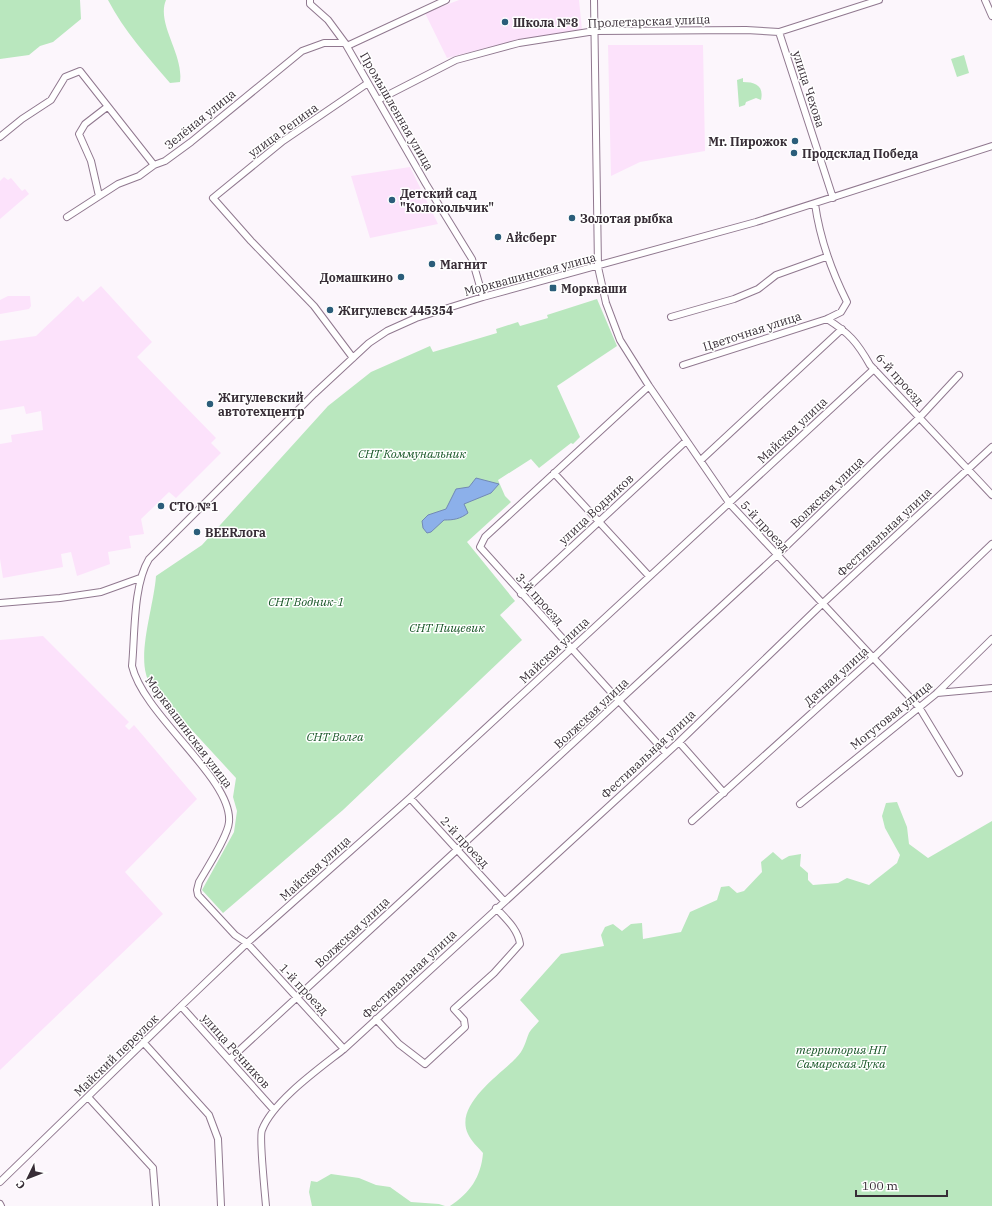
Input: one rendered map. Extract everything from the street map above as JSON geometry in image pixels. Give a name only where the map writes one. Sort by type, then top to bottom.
[{"type":"street","name":"Промышленная улица","points":[[310,0],[310,4],[328,20],[346,44],[472,259],[482,297]]},
{"type":"street","points":[[346,44],[446,0]]},
{"type":"street","name":"5-й проезд","points":[[594,0],[598,267],[606,303],[620,340],[649,386],[730,504],[919,707],[959,773]]},
{"type":"street","name":"Пролетарская улица","points":[[378,100],[456,60],[519,43],[595,31],[746,30],[778,32],[879,0]]},
{"type":"street","points":[[986,0],[992,16]]},
{"type":"street","name":"улица Чехова","points":[[778,32],[833,198]]},
{"type":"street","name":"Зелёная улица","points":[[67,217],[118,184],[139,176],[154,165],[166,161],[302,51],[324,43],[346,44]]},
{"type":"street","points":[[0,137],[22,119],[51,100],[61,82],[75,72],[80,71],[154,165]]},
{"type":"street","name":"улица Репина","points":[[353,358],[314,306],[251,241],[213,198],[283,141],[368,83]]},
{"type":"street","points":[[99,196],[91,161],[79,134],[85,124],[107,107]]},
{"type":"street","name":"Морквашинская улица","points":[[247,943],[235,935],[198,895],[197,890],[199,882],[225,834],[229,822],[225,798],[215,783],[162,719],[139,686],[132,666],[140,578],[149,559],[314,394],[369,343],[387,331],[416,318],[482,297],[598,267],[815,204],[992,146]]},
{"type":"street","points":[[815,204],[818,224],[826,256],[847,302],[841,312],[827,319]]},
{"type":"street","points":[[671,317],[734,299],[758,289],[776,275],[826,256]]},
{"type":"street","name":"6-й проезд","points":[[827,319],[842,329],[859,344],[874,369],[992,495]]},
{"type":"street","name":"Цветочная улица","points":[[683,365],[827,319]]},
{"type":"street","points":[[701,460],[842,329]]},
{"type":"street","name":"Майская улица","points":[[247,943],[410,798],[649,576],[730,504],[874,369]]},
{"type":"street","name":"Волжская улица","points":[[230,1059],[777,555],[920,417],[959,375]]},
{"type":"street","points":[[649,386],[554,473],[649,576]]},
{"type":"street","name":"улица Водников","points":[[521,594],[686,441]]},
{"type":"street","name":"Фестивальная улица","points":[[266,1206],[262,1131],[274,1110],[314,1073],[344,1049],[496,908],[679,742],[823,604],[992,447]]},
{"type":"street","name":"3-й проезд","points":[[554,473],[485,538],[480,547],[571,650],[666,753]]},
{"type":"street","name":"Дачная улица","points":[[692,821],[874,657],[992,544]]},
{"type":"street","points":[[0,603],[60,598],[101,592],[140,578]]},
{"type":"street","name":"Могутовая улица","points":[[800,804],[937,693],[992,640]]},
{"type":"street","points":[[937,693],[992,688]]},
{"type":"street","points":[[679,742],[724,793]]},
{"type":"street","name":"2-й проезд","points":[[410,798],[504,901]]},
{"type":"street","points":[[376,1019],[399,1044],[424,1064],[459,1034],[465,1027],[464,1020],[454,1009],[494,973],[520,944],[519,937],[514,929],[496,908]]},
{"type":"street","name":"1-й проезд","points":[[247,943],[344,1049]]},
{"type":"street","name":"Майский переулок","points":[[0,1182],[247,943]]},
{"type":"street","name":"улица Речников","points":[[181,1006],[274,1110]]},
{"type":"street","points":[[144,1043],[209,1115],[218,1139],[220,1206]]},
{"type":"street","points":[[88,1096],[153,1168],[156,1206]]},
{"type":"shaded area","name":"Школа №8","points":[[459,0],[579,0],[582,30],[520,39],[447,58],[425,13]]},
{"type":"shaded area","points":[[608,45],[703,45],[705,151],[640,162],[611,176]]},
{"type":"shaded area","name":"Детский сад \"Колокольчик\"","points":[[410,167],[438,224],[370,238],[351,176]]},
{"type":"shaded area","points":[[4,177],[8,180],[11,178],[22,191],[25,189],[29,194],[0,219],[0,181]]},
{"type":"shaded area","points":[[101,286],[152,342],[137,357],[216,438],[211,443],[221,453],[176,498],[169,492],[141,519],[144,534],[129,536],[131,548],[108,552],[110,564],[77,576],[71,552],[61,554],[63,567],[3,578],[0,559],[0,444],[12,442],[11,435],[43,430],[41,411],[26,414],[24,406],[0,410],[0,341],[36,336],[78,296],[83,302]]},
{"type":"shaded area","points":[[8,296],[30,296],[31,306],[29,309],[0,314],[0,300]]},
{"type":"shaded area","points":[[43,636],[129,722],[125,726],[129,730],[134,725],[197,799],[125,872],[163,914],[0,1070],[0,640]]},
{"type":"green space","points":[[0,0],[80,0],[81,19],[53,42],[40,46],[29,55],[0,59]]},
{"type":"green space","points":[[108,0],[166,0],[164,9],[165,19],[178,61],[180,82],[170,83],[129,33]]},
{"type":"green space","points":[[964,55],[969,73],[957,77],[951,59]]},
{"type":"green space","points":[[743,78],[743,82],[752,83],[758,86],[762,95],[761,100],[756,98],[739,107],[737,80]]},
{"type":"green space","points":[[597,299],[617,346],[557,386],[580,437],[573,444],[571,443],[539,468],[531,459],[498,480],[505,496],[511,502],[467,542],[515,601],[500,615],[522,640],[343,810],[223,913],[202,890],[234,832],[237,811],[233,797],[236,778],[155,690],[147,678],[144,663],[144,652],[156,576],[202,545],[328,406],[371,372],[430,346],[433,352],[497,333],[496,329],[518,322],[520,326],[548,318],[547,315]]},
{"type":"green space","name":"территория НП Самарская Лука","points":[[897,802],[907,827],[909,844],[928,858],[992,821],[992,1206],[450,1206],[469,1190],[477,1177],[482,1162],[483,1153],[468,1134],[465,1123],[467,1112],[481,1092],[519,1055],[523,1049],[529,1033],[539,1021],[520,1000],[561,954],[604,946],[601,935],[605,927],[613,924],[622,931],[631,924],[642,923],[643,939],[681,932],[690,912],[717,900],[721,887],[729,886],[737,893],[744,891],[762,872],[761,862],[773,852],[782,860],[789,856],[801,854],[800,866],[808,873],[808,880],[813,885],[838,883],[847,878],[869,885],[897,863],[900,855],[885,828],[882,816],[886,803]]},
{"type":"green space","points":[[331,1174],[359,1178],[376,1185],[390,1187],[411,1202],[439,1204],[445,1206],[312,1206],[309,1192],[311,1181],[317,1182]]},
{"type":"water","points":[[476,478],[499,484],[491,493],[464,504],[468,513],[457,519],[444,520],[431,532],[427,533],[423,528],[422,521],[428,515],[446,509],[456,489],[469,487]]},
{"type":"place","name":"Школа №8","points":[[505,22]]},
{"type":"place","name":"Mr. Пирожок","points":[[795,141]]},
{"type":"place","name":"Продсклад Победа","points":[[794,153]]},
{"type":"place","name":"Детский сад \"Колокольчик\"","points":[[392,200]]},
{"type":"place","name":"Золотая рыбка","points":[[572,218]]},
{"type":"place","name":"Айсберг","points":[[498,237]]},
{"type":"place","name":"Магнит","points":[[432,264]]},
{"type":"place","name":"Домашкино","points":[[401,277]]},
{"type":"place","name":"Моркваши","points":[[553,288]]},
{"type":"place","name":"Жигулевск 445354","points":[[330,310]]},
{"type":"place","name":"Жигулевский автотехцентр","points":[[210,404]]},
{"type":"place","name":"СТО №1","points":[[161,506]]},
{"type":"place","name":"BEERлога","points":[[197,532]]},
{"type":"park label","name":"СНТ Коммунальник","points":[[412,453]]},
{"type":"park label","name":"СНТ Водник-1","points":[[306,601]]},
{"type":"park label","name":"СНТ Пищевик","points":[[447,627]]},
{"type":"park label","name":"СНТ Волга","points":[[335,736]]}]
